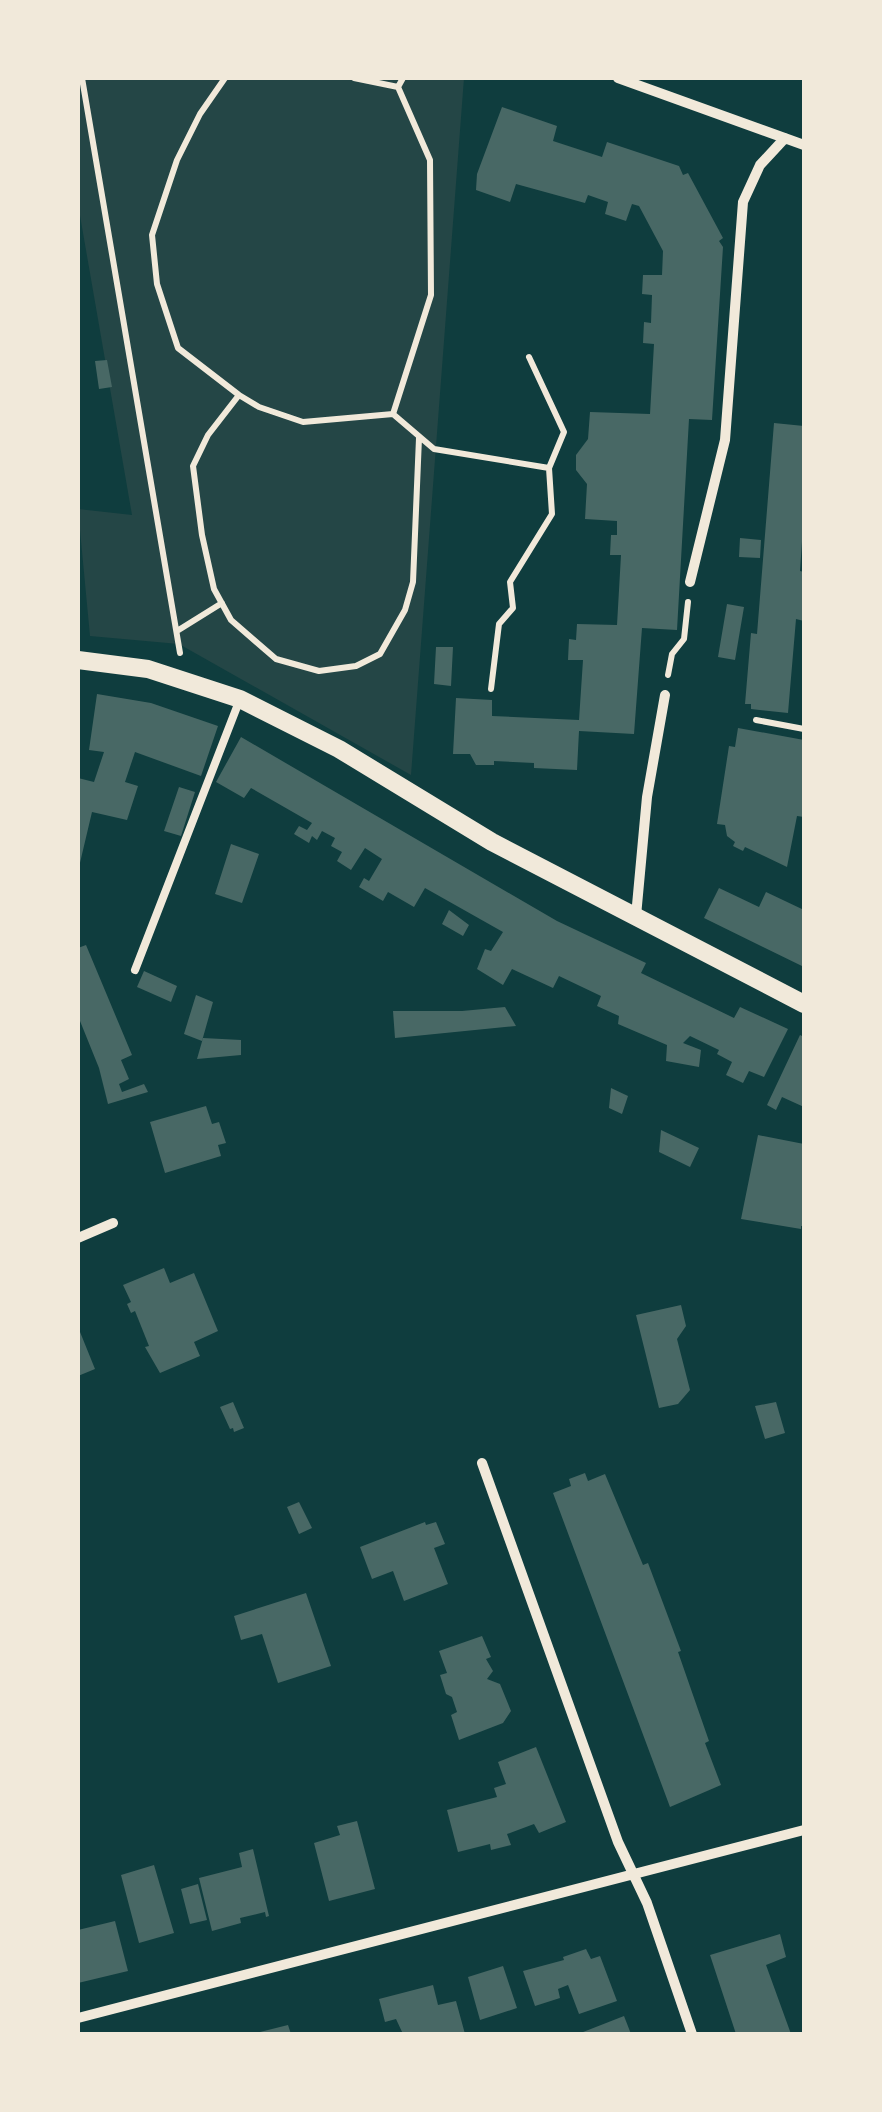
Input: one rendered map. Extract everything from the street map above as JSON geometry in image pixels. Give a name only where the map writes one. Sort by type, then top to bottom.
[{"type":"street","points":[[618,78],[645,82],[804,145]]},
{"type":"street","points":[[690,582],[725,440],[743,202],[760,165],[785,138]]},
{"type":"street","points":[[78,660],[148,669],[240,699],[339,750],[492,842],[804,1004]]},
{"type":"street","points":[[636,916],[647,798],[664,696]]},
{"type":"street","points":[[78,1238],[112,1223]]},
{"type":"street","points":[[482,1463],[618,1842],[647,1902],[692,2034]]},
{"type":"street","points":[[78,2018],[804,1830]]},
{"type":"lane","points":[[134,970],[240,699]]},
{"type":"path","points":[[82,78],[182,679]]},
{"type":"path","points":[[225,78],[200,114],[177,160],[152,235],[157,284],[178,348],[239,396],[303,422],[393,414],[434,449],[549,468]]},
{"type":"path","points":[[354,78],[398,88]]},
{"type":"path","points":[[398,88],[403,78]]},
{"type":"path","points":[[393,414],[432,295],[430,160],[398,88]]},
{"type":"path","points":[[492,689],[499,624],[512,608],[510,582],[552,514],[549,468],[564,432],[529,357]]},
{"type":"path","points":[[239,396],[208,435],[193,466],[214,590],[231,620],[276,659],[319,670],[356,666],[380,654],[406,610],[413,582],[419,438]]},
{"type":"path","points":[[664,696],[672,654],[684,639],[690,582]]},
{"type":"path","points":[[177,631],[222,603]]},
{"type":"path","points":[[756,720],[804,729]]},
{"type":"shaded area","points":[[78,78],[464,78],[411,775],[179,644],[90,636],[78,509],[132,515],[78,204]]},
{"type":"building","points":[[502,107],[557,126],[553,141],[602,157],[607,142],[679,166],[683,175],[688,173],[723,238],[719,241],[723,247],[712,420],[689,419],[677,630],[642,628],[634,734],[579,731],[577,770],[494,761],[494,765],[476,765],[470,754],[453,754],[456,698],[492,700],[492,716],[579,720],[583,660],[568,660],[569,639],[576,640],[577,624],[617,625],[621,555],[610,555],[611,535],[617,535],[617,521],[585,519],[587,484],[576,470],[576,455],[588,439],[590,412],[650,414],[654,344],[643,343],[644,322],[651,323],[652,295],[642,294],[643,275],[662,275],[663,251],[639,206],[632,204],[626,221],[605,214],[608,202],[588,195],[585,203],[516,184],[510,202],[476,190],[477,174]]},
{"type":"building","points":[[107,360],[112,387],[99,389],[95,361]]},
{"type":"building","points":[[774,423],[804,426],[800,571],[804,572],[804,621],[796,619],[788,713],[751,709],[751,704],[745,704],[751,633],[757,634]]},
{"type":"building","points":[[740,538],[761,540],[760,558],[739,557]]},
{"type":"building","points":[[727,604],[744,607],[735,660],[718,657]]},
{"type":"building","points":[[436,647],[453,647],[451,686],[434,684]]},
{"type":"building","points":[[97,694],[151,703],[218,726],[201,776],[135,752],[125,782],[138,786],[127,820],[92,812],[79,867],[78,778],[94,782],[104,752],[89,750]]},
{"type":"building","points":[[738,728],[804,740],[804,817],[797,816],[787,867],[745,847],[743,851],[733,846],[735,842],[727,836],[725,825],[717,824],[729,746],[735,747]]},
{"type":"building","points":[[241,737],[557,921],[646,963],[641,973],[734,1018],[740,1007],[788,1029],[764,1077],[749,1071],[743,1083],[726,1075],[732,1062],[717,1054],[719,1050],[690,1036],[683,1043],[701,1050],[699,1067],[666,1061],[667,1045],[618,1024],[619,1016],[597,1006],[601,996],[559,976],[553,988],[512,969],[503,985],[477,969],[485,949],[491,951],[503,932],[425,888],[414,907],[388,892],[383,901],[359,887],[364,878],[369,881],[382,859],[365,848],[351,870],[337,861],[342,852],[331,846],[335,838],[322,831],[317,840],[312,836],[309,843],[294,834],[299,826],[307,830],[312,823],[251,788],[244,798],[216,782]]},
{"type":"building","points":[[179,787],[195,792],[181,836],[164,831]]},
{"type":"building","points":[[231,844],[259,854],[242,903],[215,894]]},
{"type":"building","points":[[719,888],[759,907],[766,892],[804,910],[804,967],[704,918]]},
{"type":"building","points":[[449,910],[469,925],[463,936],[442,924]]},
{"type":"building","points":[[86,945],[132,1055],[121,1060],[129,1079],[119,1084],[122,1092],[144,1084],[148,1092],[108,1104],[99,1068],[78,1016],[78,948]]},
{"type":"building","points":[[144,971],[177,986],[171,1002],[137,987]]},
{"type":"building","points":[[196,995],[213,1002],[202,1041],[184,1034]]},
{"type":"building","points":[[505,1007],[516,1026],[395,1038],[393,1011]]},
{"type":"building","points":[[800,1035],[804,1037],[804,1107],[782,1097],[776,1110],[767,1105]]},
{"type":"building","points":[[203,1038],[241,1040],[241,1055],[197,1059]]},
{"type":"building","points":[[611,1088],[628,1096],[622,1114],[609,1108]]},
{"type":"building","points":[[206,1106],[212,1124],[219,1122],[226,1143],[218,1145],[221,1156],[165,1173],[150,1122]]},
{"type":"building","points":[[661,1130],[699,1148],[690,1167],[659,1152]]},
{"type":"building","points":[[758,1135],[804,1144],[801,1229],[741,1219]]},
{"type":"building","points":[[164,1268],[170,1283],[194,1273],[218,1331],[194,1342],[200,1356],[160,1373],[145,1347],[149,1346],[135,1311],[131,1313],[127,1304],[131,1302],[123,1285]]},
{"type":"building","points":[[681,1305],[686,1326],[677,1339],[690,1390],[678,1404],[659,1408],[636,1315]]},
{"type":"building","points":[[78,1327],[95,1369],[78,1376]]},
{"type":"building","points":[[233,1402],[244,1428],[234,1432],[220,1407]]},
{"type":"building","points":[[776,1402],[785,1433],[765,1439],[755,1406]]},
{"type":"building","points":[[585,1473],[588,1481],[605,1474],[643,1565],[648,1563],[681,1651],[678,1652],[709,1741],[705,1743],[721,1785],[670,1807],[553,1493],[571,1486],[569,1479]]},
{"type":"building","points":[[299,1502],[312,1528],[299,1534],[287,1507]]},
{"type":"building","points":[[425,1522],[436,1522],[445,1544],[434,1548],[448,1584],[404,1601],[393,1571],[372,1579],[360,1547]]},
{"type":"building","points":[[306,1593],[331,1666],[278,1683],[262,1634],[241,1640],[234,1616]]},
{"type":"building","points":[[482,1636],[491,1657],[486,1659],[493,1671],[487,1679],[500,1684],[511,1711],[503,1723],[459,1740],[451,1715],[457,1712],[440,1675],[447,1673],[439,1651]]},
{"type":"building","points":[[536,1747],[566,1822],[539,1833],[534,1824],[507,1834],[511,1845],[491,1850],[490,1844],[458,1852],[447,1810],[497,1797],[494,1788],[506,1784],[498,1762]]},
{"type":"building","points":[[357,1821],[375,1889],[329,1901],[314,1843],[340,1835],[337,1826]]},
{"type":"building","points":[[253,1849],[269,1916],[265,1912],[240,1918],[241,1923],[212,1931],[199,1878],[242,1867],[239,1853]]},
{"type":"building","points":[[154,1865],[174,1933],[139,1943],[121,1875]]},
{"type":"building","points":[[198,1884],[207,1920],[190,1924],[181,1889]]},
{"type":"building","points":[[115,1921],[128,1971],[78,1983],[78,1930]]},
{"type":"building","points":[[780,1934],[786,1957],[766,1965],[791,2034],[736,2034],[710,1955]]},
{"type":"building","points":[[586,1949],[591,1959],[600,1956],[617,2001],[579,2014],[568,1985],[558,1989],[560,1998],[535,2006],[523,1971],[564,1960],[563,1957]]},
{"type":"building","points":[[503,1966],[517,2008],[480,2020],[468,1977]]},
{"type":"building","points":[[433,1985],[438,2005],[456,2001],[465,2034],[403,2034],[396,2019],[385,2022],[379,1999]]},
{"type":"building","points":[[624,2016],[631,2034],[578,2034]]},
{"type":"building","points":[[288,2025],[291,2034],[256,2034],[256,2033]]}]
